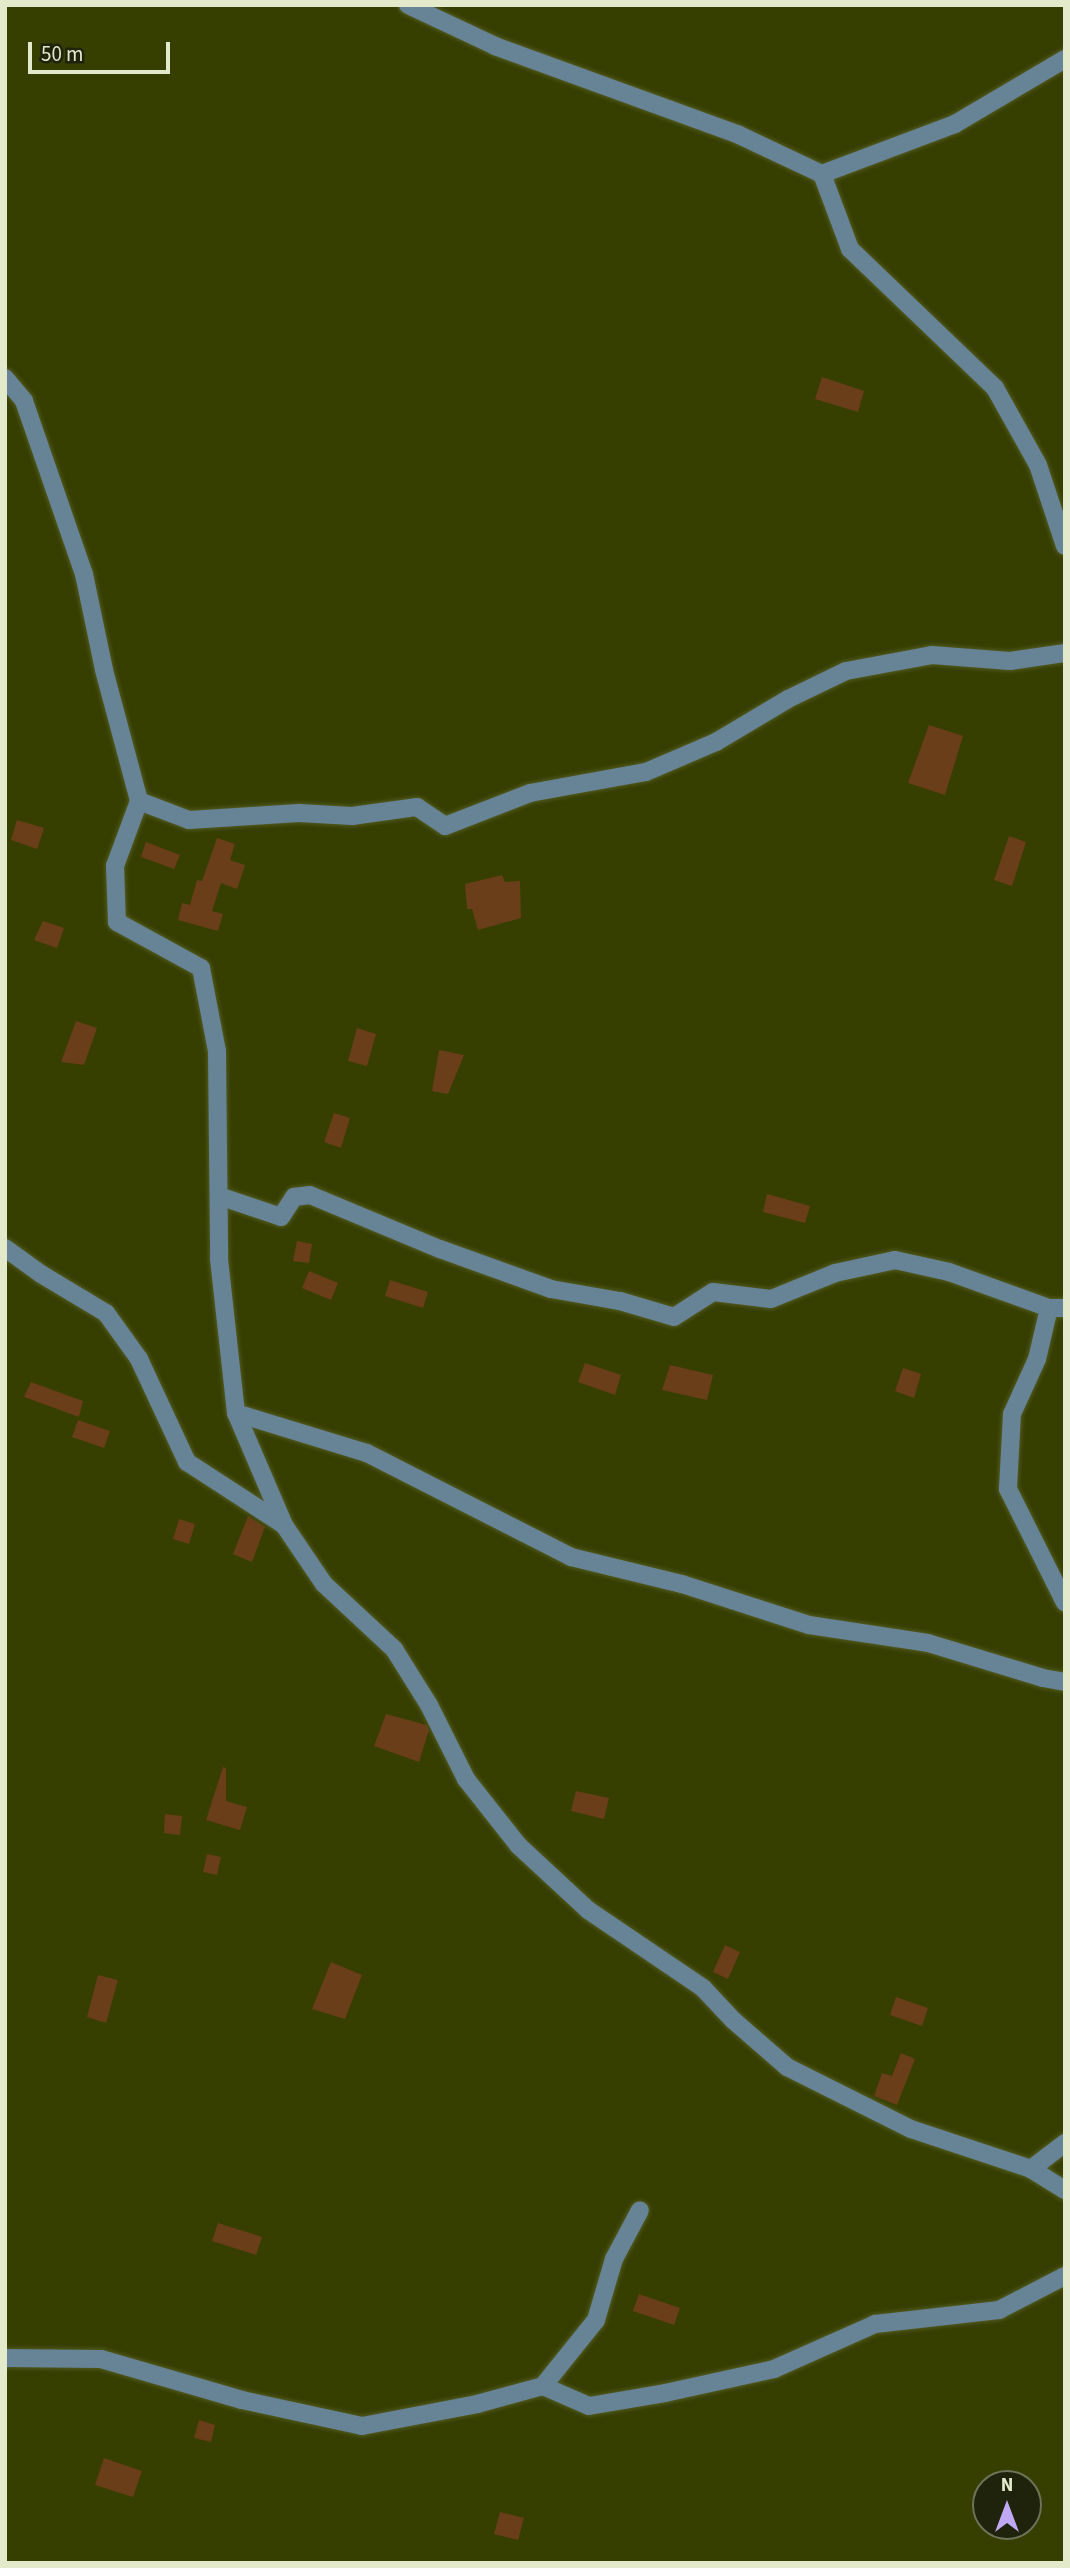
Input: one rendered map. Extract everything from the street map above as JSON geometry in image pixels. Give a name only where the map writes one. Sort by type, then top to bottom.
[{"type":"street","points":[[408,5],[495,46],[737,134],[822,174],[849,249],[995,388],[1038,465],[1065,546]]},
{"type":"street","points":[[822,174],[955,124],[1065,59]]},
{"type":"street","points":[[5,378],[24,401],[84,573],[104,670],[139,801],[115,866],[117,922],[201,968],[217,1051],[219,1259],[236,1413],[284,1525],[324,1584],[394,1649],[429,1706],[466,1779],[511,1837],[588,1910],[703,1988],[733,2020],[787,2067],[911,2129],[1031,2169],[1065,2190]]},
{"type":"street","points":[[139,801],[189,820],[299,813],[352,816],[417,807],[445,826],[530,793],[587,785],[646,772],[716,742],[788,699],[846,671],[932,655],[1010,661],[1065,653]]},
{"type":"street","points":[[219,1196],[281,1217],[294,1197],[310,1195],[440,1249],[551,1289],[620,1301],[674,1317],[713,1292],[771,1298],[835,1273],[895,1260],[949,1272],[1057,1308],[1012,1414],[1007,1489],[1065,1603]]},
{"type":"street","points":[[5,1248],[41,1274],[106,1313],[139,1359],[187,1462],[284,1525]]},
{"type":"street","points":[[236,1413],[367,1453],[571,1557],[682,1584],[809,1625],[928,1643],[1043,1678],[1065,1682]]},
{"type":"street","points":[[1031,2169],[1065,2143]]},
{"type":"street","points":[[5,2358],[101,2359],[242,2400],[362,2426],[477,2404],[543,2386],[596,2320],[614,2259],[640,2210]]},
{"type":"street","points":[[543,2386],[589,2406],[665,2393],[774,2369],[875,2324],[999,2310],[1065,2276]]},
{"type":"building","points":[[822,377],[864,391],[858,412],[815,399]]},
{"type":"building","points":[[929,725],[963,736],[945,795],[908,783]]},
{"type":"building","points":[[17,820],[44,828],[37,849],[11,840]]},
{"type":"building","points":[[1009,836],[1026,842],[1012,886],[994,880]]},
{"type":"building","points":[[217,838],[235,844],[230,860],[245,865],[237,889],[221,883],[212,911],[223,914],[218,931],[178,920],[182,903],[190,905],[197,880],[202,881]]},
{"type":"building","points":[[146,842],[180,855],[174,869],[141,857]]},
{"type":"building","points":[[502,875],[505,882],[520,881],[521,918],[478,930],[472,909],[467,909],[465,884]]},
{"type":"building","points":[[43,921],[64,928],[57,948],[34,940]]},
{"type":"building","points":[[76,1021],[97,1028],[84,1065],[61,1062]]},
{"type":"building","points":[[357,1028],[376,1034],[367,1066],[348,1061]]},
{"type":"building","points":[[439,1050],[464,1055],[448,1094],[432,1091]]},
{"type":"building","points":[[334,1113],[350,1118],[341,1148],[324,1142]]},
{"type":"building","points":[[767,1194],[810,1206],[805,1223],[763,1212]]},
{"type":"building","points":[[297,1241],[312,1244],[309,1263],[293,1261]]},
{"type":"building","points":[[309,1271],[338,1283],[331,1300],[302,1288]]},
{"type":"building","points":[[390,1280],[428,1292],[423,1308],[385,1296]]},
{"type":"building","points":[[585,1363],[621,1375],[615,1395],[578,1382]]},
{"type":"building","points":[[670,1365],[713,1375],[707,1400],[662,1390]]},
{"type":"building","points":[[903,1368],[921,1374],[914,1398],[895,1391]]},
{"type":"building","points":[[31,1382],[83,1401],[79,1417],[24,1397]]},
{"type":"building","points":[[78,1420],[110,1431],[104,1448],[72,1437]]},
{"type":"building","points":[[248,1516],[265,1527],[252,1562],[233,1554]]},
{"type":"building","points":[[179,1519],[195,1524],[189,1544],[173,1539]]},
{"type":"building","points":[[386,1714],[427,1725],[429,1730],[419,1762],[374,1746]]},
{"type":"building","points":[[223,1767],[226,1768],[226,1801],[247,1807],[240,1830],[206,1820]]},
{"type":"building","points":[[576,1791],[609,1798],[604,1819],[571,1811]]},
{"type":"building","points":[[165,1814],[182,1816],[180,1835],[164,1833]]},
{"type":"building","points":[[207,1854],[221,1857],[217,1875],[203,1872]]},
{"type":"building","points":[[725,1945],[740,1952],[728,1979],[713,1972]]},
{"type":"building","points":[[331,1962],[362,1975],[345,2019],[312,2009]]},
{"type":"building","points":[[98,1975],[118,1980],[106,2023],[87,2017]]},
{"type":"building","points":[[896,1997],[928,2008],[922,2026],[890,2015]]},
{"type":"building","points":[[901,2053],[915,2059],[897,2105],[874,2096],[882,2073],[892,2076]]},
{"type":"building","points":[[218,2223],[262,2237],[256,2255],[212,2241]]},
{"type":"building","points":[[639,2294],[680,2308],[674,2325],[633,2311]]},
{"type":"building","points":[[199,2420],[215,2425],[211,2442],[194,2438]]},
{"type":"building","points":[[104,2458],[142,2471],[133,2497],[95,2485]]},
{"type":"building","points":[[500,2512],[524,2518],[518,2540],[494,2534]]}]
